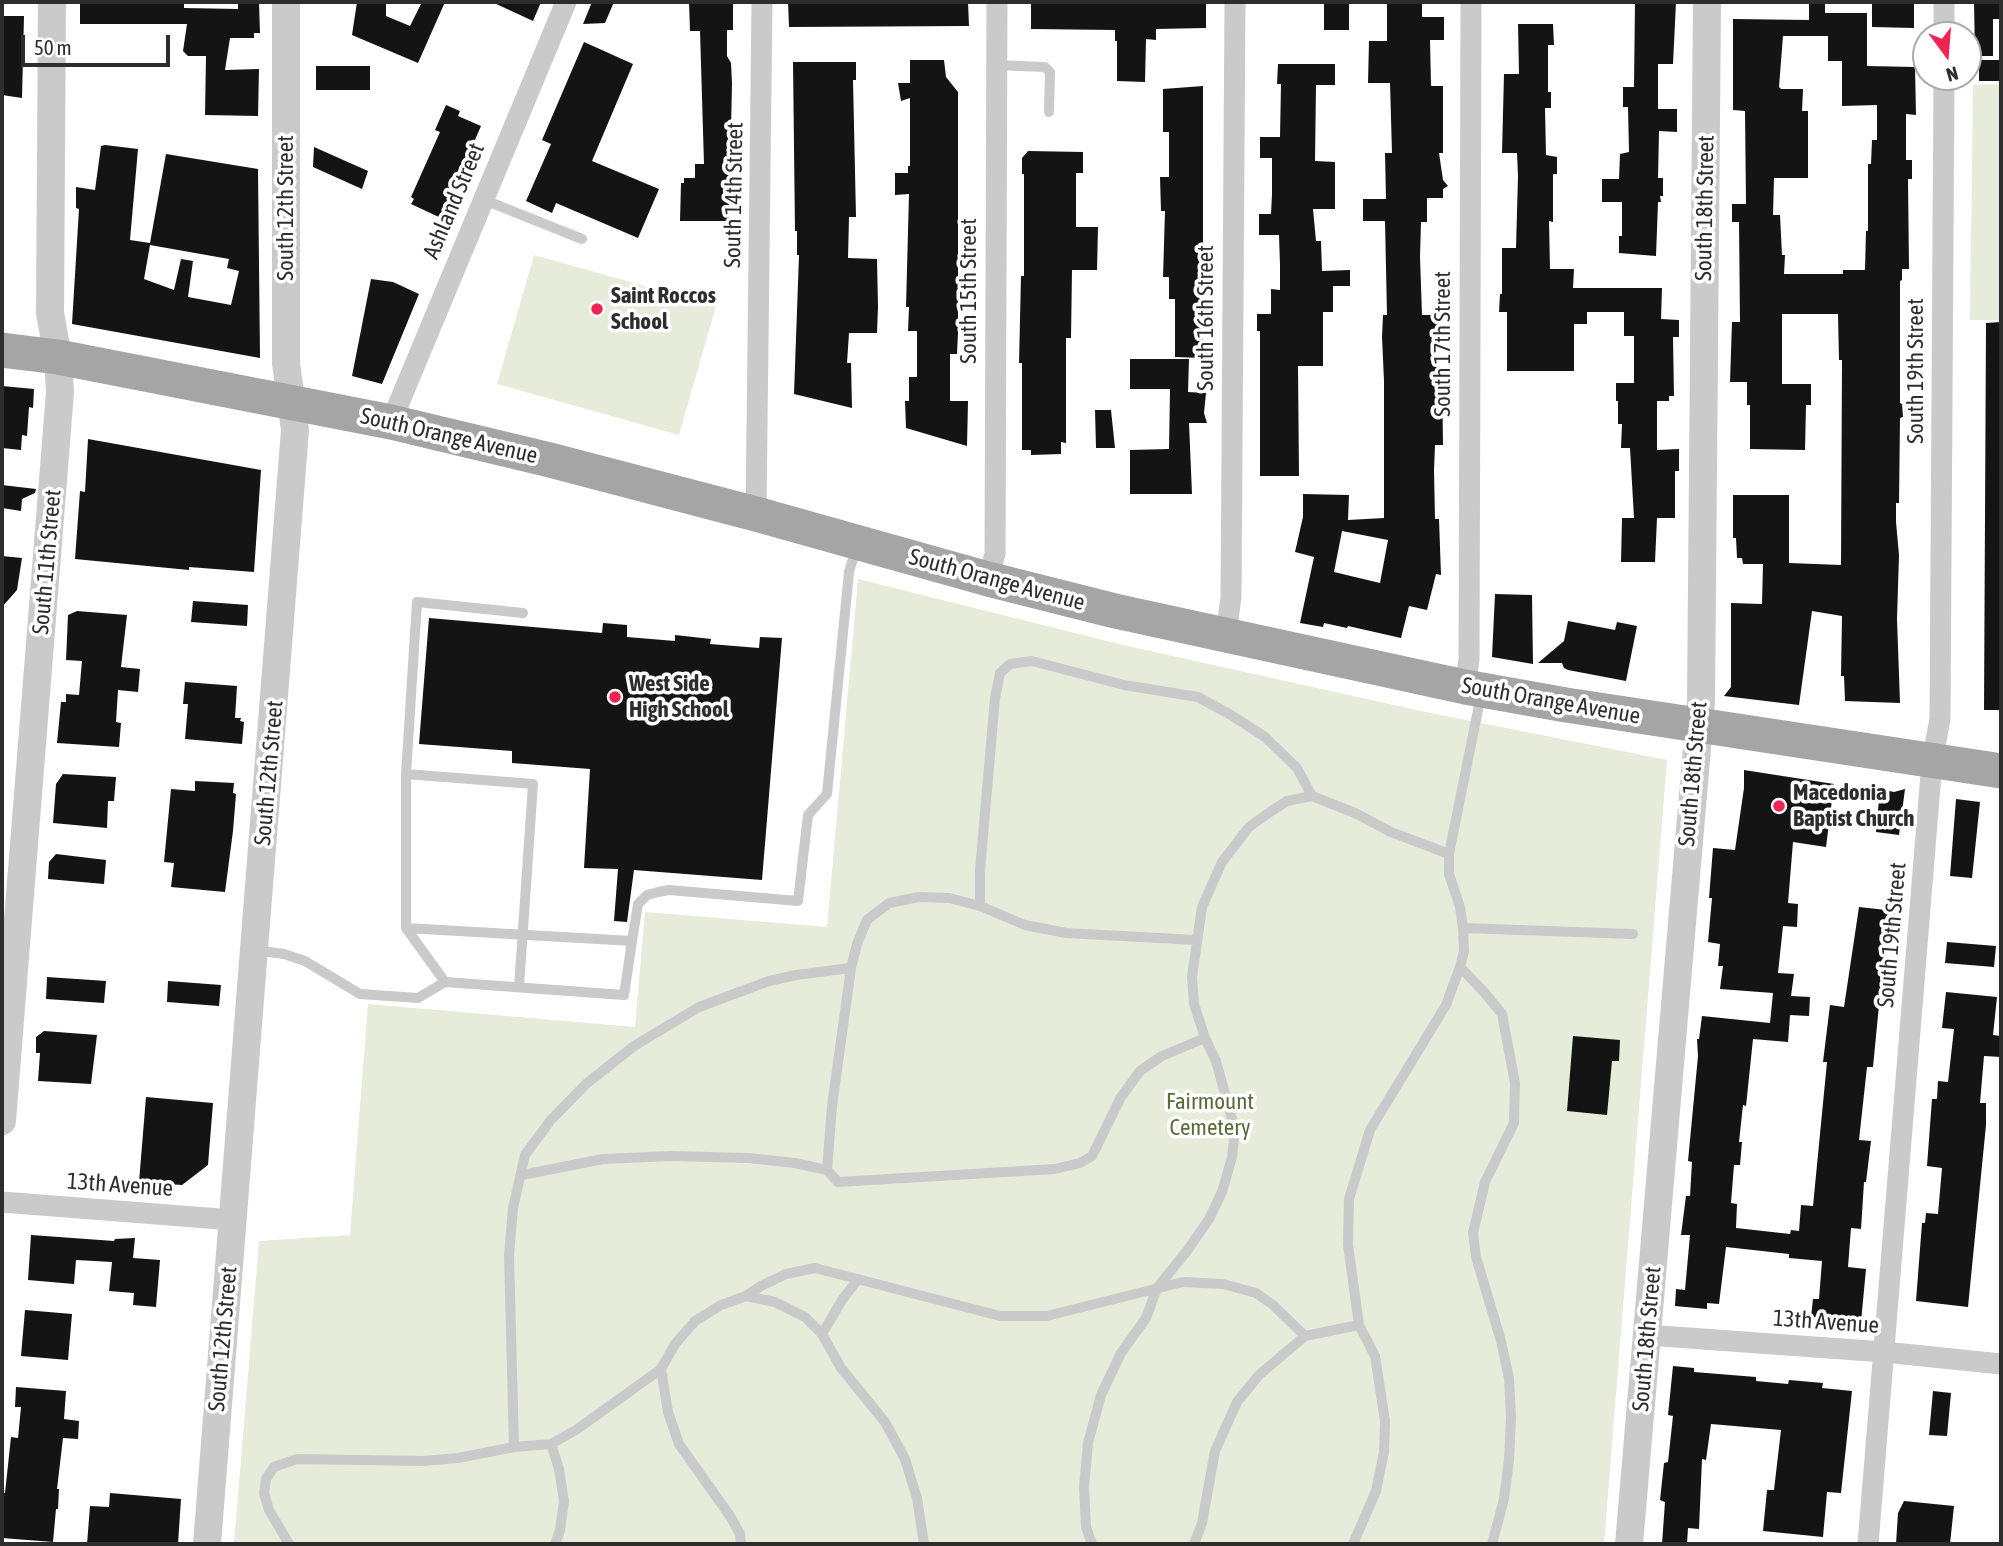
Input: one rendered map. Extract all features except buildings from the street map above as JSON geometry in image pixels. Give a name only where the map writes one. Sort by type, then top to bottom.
[{"type":"main road","name":"South Orange Avenue","points":[[2,350],[58,357],[391,422],[756,514],[988,579],[1115,611],[1473,689],[1697,726],[2001,771]]},
{"type":"street","name":"South 11th Street","points":[[2,1121],[60,392],[58,357],[50,313],[52,2]]},
{"type":"street","name":"South 12th Street","points":[[207,1544],[295,430],[286,363],[286,2]]},
{"type":"street","name":"Ashland Street","points":[[391,422],[566,2]]},
{"type":"street","name":"South 14th Street","points":[[756,514],[762,2]]},
{"type":"street","name":"South 15th Street","points":[[988,579],[995,554],[997,2]]},
{"type":"street","name":"South 16th Street","points":[[1226,635],[1231,597],[1235,2]]},
{"type":"street","name":"South 17th Street","points":[[1471,2],[1469,659],[1473,689]]},
{"type":"street","name":"South 18th Street","points":[[1629,1544],[1701,701],[1707,2]]},
{"type":"street","points":[[1944,2],[1944,21]]},
{"type":"street","name":"South 19th Street","points":[[1868,1544],[1932,762],[1940,719],[1944,91]]},
{"type":"street","name":"13th Avenue","points":[[2,1202],[233,1220]]},
{"type":"street","name":"13th Avenue","points":[[1647,1335],[1884,1352],[2001,1364]]},
{"type":"lane","points":[[995,65],[1045,67],[1050,72],[1049,113]]},
{"type":"lane","points":[[482,199],[582,239]]},
{"type":"lane","points":[[255,950],[284,954],[304,961],[360,994],[418,999],[444,982],[624,995],[638,904],[647,895],[669,890],[798,901],[808,815],[827,794],[849,572],[858,542]]},
{"type":"lane","points":[[444,982],[406,929],[406,774],[417,602],[523,613]]},
{"type":"lane","points":[[980,906],[980,870],[995,698],[1000,673],[1010,664],[1032,661],[1124,685],[1198,697],[1265,737],[1297,768],[1312,796]]},
{"type":"lane","points":[[1353,1544],[1376,1491],[1384,1452],[1385,1421],[1375,1356],[1359,1325],[1347,1221],[1349,1199],[1370,1130],[1446,1005],[1464,951],[1460,907],[1449,874],[1449,854],[1473,689]]},
{"type":"lane","points":[[406,774],[533,784],[519,987]]},
{"type":"lane","points":[[1092,1544],[1084,1510],[1088,1443],[1101,1395],[1121,1353],[1146,1318],[1157,1288],[1209,1219],[1222,1192],[1232,1157],[1235,1130],[1216,1061],[1194,1004],[1192,977],[1196,940],[1202,907],[1211,884],[1234,844],[1250,827],[1287,802],[1312,796],[1355,813],[1391,832],[1449,854]]},
{"type":"lane","points":[[827,1170],[829,1134],[851,968],[867,920],[890,903],[919,897],[949,898],[980,906],[1026,925],[1066,933],[1196,940]]},
{"type":"lane","points":[[1462,928],[1633,934]]},
{"type":"lane","points":[[406,929],[632,941]]},
{"type":"lane","points":[[1460,967],[1502,1014],[1515,1083],[1514,1123],[1485,1182],[1473,1233],[1476,1257],[1501,1341],[1508,1378],[1509,1460],[1504,1499],[1492,1544]]},
{"type":"lane","points":[[514,1447],[509,1255],[513,1208],[526,1155],[550,1121],[586,1084],[634,1046],[699,1007],[796,975],[851,968]]},
{"type":"lane","points":[[522,1175],[603,1159],[671,1156],[748,1158],[794,1163],[827,1170],[838,1182],[1055,1169],[1080,1163],[1092,1156],[1121,1097],[1140,1071],[1162,1056],[1205,1038]]},
{"type":"lane","points":[[289,1544],[269,1510],[264,1493],[266,1479],[274,1467],[286,1461],[318,1459],[422,1461],[551,1444],[576,1430],[661,1369],[675,1344],[695,1321],[721,1305],[746,1296],[786,1275],[816,1268],[837,1271],[858,1279],[1000,1316],[1047,1316],[1183,1282],[1223,1284],[1256,1293],[1294,1323],[1305,1336]]},
{"type":"lane","points":[[822,1334],[837,1307],[858,1279]]},
{"type":"lane","points":[[746,1296],[775,1302],[805,1317],[822,1334],[841,1368],[885,1422],[905,1459],[917,1498],[924,1544]]},
{"type":"lane","points":[[1194,1544],[1202,1523],[1215,1451],[1237,1402],[1259,1375],[1305,1336],[1359,1325]]},
{"type":"lane","points":[[661,1369],[667,1412],[679,1444],[730,1516],[740,1534],[741,1544]]},
{"type":"lane","points":[[551,1444],[559,1469],[564,1501],[555,1544]]},
{"type":"green space","points":[[2001,84],[2001,320],[1970,320],[1973,91],[1982,91],[1982,85]]},
{"type":"green space","points":[[534,255],[716,306],[679,435],[497,384]]},
{"type":"green space","name":"Fairmount Cemetery","points":[[858,579],[1123,645],[1421,711],[1667,760],[1604,1544],[234,1544],[259,1241],[350,1235],[368,1004],[635,1027],[645,912],[827,927]]},
{"type":"place","name":"Saint Roccos School","points":[[597,309]]},
{"type":"place","name":"West Side High School","points":[[615,697]]},
{"type":"place","name":"Macedonia Baptist Church","points":[[1779,806]]}]
